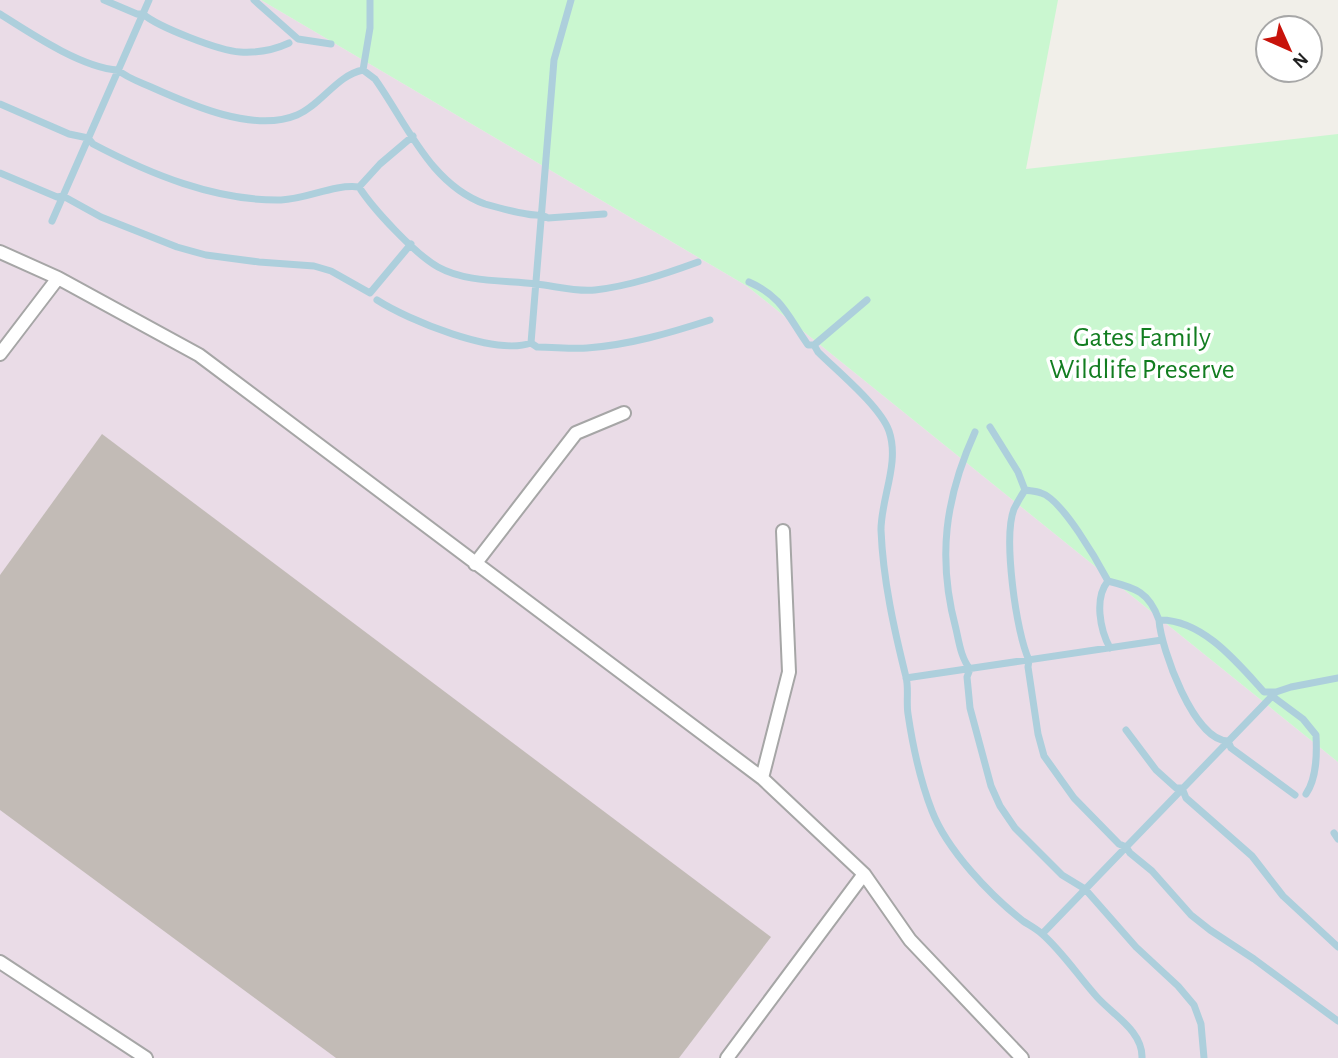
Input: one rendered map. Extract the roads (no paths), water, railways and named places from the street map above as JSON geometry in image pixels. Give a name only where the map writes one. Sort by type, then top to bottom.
[{"type":"lane","points":[[0,251],[58,278],[199,355],[762,778],[864,874],[910,940],[1022,1058]]},
{"type":"lane","points":[[0,354],[58,278]]},
{"type":"lane","points":[[475,564],[576,433],[624,413]]},
{"type":"lane","points":[[762,778],[789,672],[783,531]]},
{"type":"lane","points":[[727,1058],[864,874]]},
{"type":"lane","points":[[0,962],[146,1058]]},
{"type":"waterway","points":[[104,0],[143,14],[190,38],[231,51],[259,51],[289,43]]},
{"type":"waterway","points":[[52,221],[149,0]]},
{"type":"waterway","points":[[254,0],[298,39],[331,44]]},
{"type":"waterway","points":[[363,70],[370,28],[370,0]]},
{"type":"waterway","points":[[531,343],[554,60],[571,0]]},
{"type":"waterway","points":[[0,14],[41,40],[89,63],[118,70],[134,80],[203,109],[242,119],[280,120],[297,115],[345,78],[363,70]]},
{"type":"waterway","points":[[363,70],[375,79],[434,168],[466,195],[485,204],[548,218],[604,214]]},
{"type":"waterway","points":[[0,104],[69,134],[88,138],[93,144],[137,166],[208,191],[281,200],[340,188],[359,187],[384,219],[418,252],[438,267],[461,276],[573,290],[595,290],[634,283],[698,262]]},
{"type":"waterway","points":[[359,187],[380,164],[413,136]]},
{"type":"waterway","points":[[0,173],[57,197],[63,196],[101,217],[177,247],[206,255],[314,266],[331,271],[370,293],[411,244]]},
{"type":"waterway","points":[[749,282],[777,301],[808,345],[814,345],[868,400],[889,431],[892,443],[891,468],[881,530],[884,567],[893,623],[907,681],[907,709],[915,751],[924,788],[939,826],[959,856],[984,885],[1010,910],[1049,940],[1097,997],[1126,1024],[1138,1040],[1142,1058]]},
{"type":"waterway","points":[[377,300],[430,326],[496,345],[531,343],[537,347],[603,346],[649,338],[710,320]]},
{"type":"waterway","points":[[814,345],[867,300]]},
{"type":"waterway","points":[[990,427],[1018,472],[1025,490],[1041,493],[1059,507],[1079,532],[1108,581],[1126,586],[1146,597],[1159,620],[1175,622],[1204,634],[1218,644],[1264,692],[1276,692]]},
{"type":"waterway","points":[[975,432],[951,505],[947,529],[947,578],[959,644],[970,669],[967,677],[970,708],[991,786],[1000,806],[1015,828],[1062,875],[1085,889],[1136,947],[1178,986],[1194,1005],[1201,1024],[1204,1058]]},
{"type":"waterway","points":[[1025,490],[1014,509],[1011,522],[1010,562],[1020,629],[1029,660],[1038,734],[1044,756],[1074,798],[1119,844],[1126,847],[1152,871],[1191,915],[1338,1021]]},
{"type":"waterway","points":[[1108,581],[1101,596],[1100,614],[1110,648]]},
{"type":"waterway","points":[[1159,620],[1173,671],[1203,726],[1215,737],[1228,741],[1231,748],[1295,795]]},
{"type":"waterway","points":[[906,678],[1162,640]]},
{"type":"waterway","points":[[1042,934],[1276,692],[1338,678]]},
{"type":"waterway","points":[[1272,696],[1303,719],[1316,735],[1314,773],[1306,794]]},
{"type":"waterway","points":[[1126,730],[1156,770],[1176,788],[1182,788],[1186,798],[1252,856],[1283,896],[1338,947]]},
{"type":"waterway","points":[[1334,833],[1338,839]]},
{"type":"park label","name":"Gates Family Wildlife Preserve","points":[[1142,354]]}]
